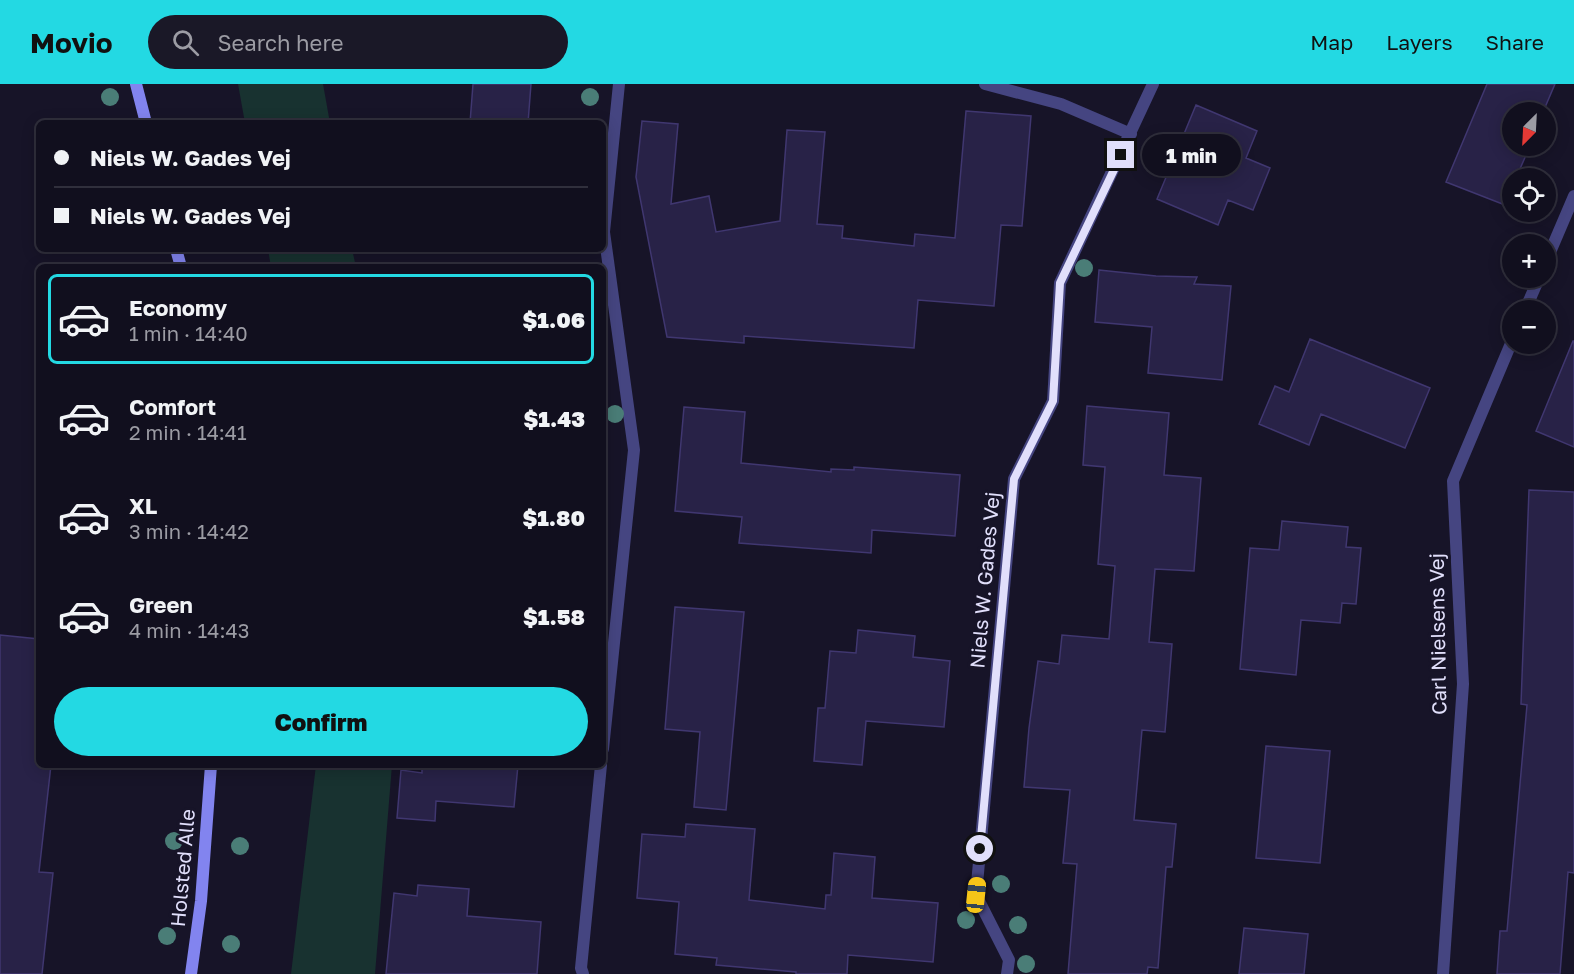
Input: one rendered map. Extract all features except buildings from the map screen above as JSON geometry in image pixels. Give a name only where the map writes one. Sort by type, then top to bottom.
[{"type":"street","points":[[136,84],[145,120]]},
{"type":"street","points":[[606,212],[619,84]]},
{"type":"street","points":[[985,84],[1061,104],[1131,134]]},
{"type":"street","name":"Niels W. Gades Vej","points":[[1007,974],[1009,960],[976,895],[1014,479],[1053,401],[1060,283],[1153,84]]},
{"type":"street","points":[[1556,238],[1574,196]]},
{"type":"street","points":[[606,247],[634,450],[606,720]]},
{"type":"street","name":"Carl Nielsens Vej","points":[[1443,974],[1463,684],[1453,481],[1507,354]]},
{"type":"street","name":"Holsted Alle","points":[[191,974],[201,901],[211,768]]},
{"type":"street","points":[[584,974],[581,968],[601,768]]},
{"type":"green space","points":[[238,84],[323,84],[329,120],[244,120]]},
{"type":"green space","points":[[268,252],[353,252],[355,264],[270,264]]},
{"type":"green space","points":[[316,768],[392,768],[375,974],[291,974]]},
{"type":"route","points":[[980,849],[1014,479],[1053,401],[1060,283],[1121,155]]}]
